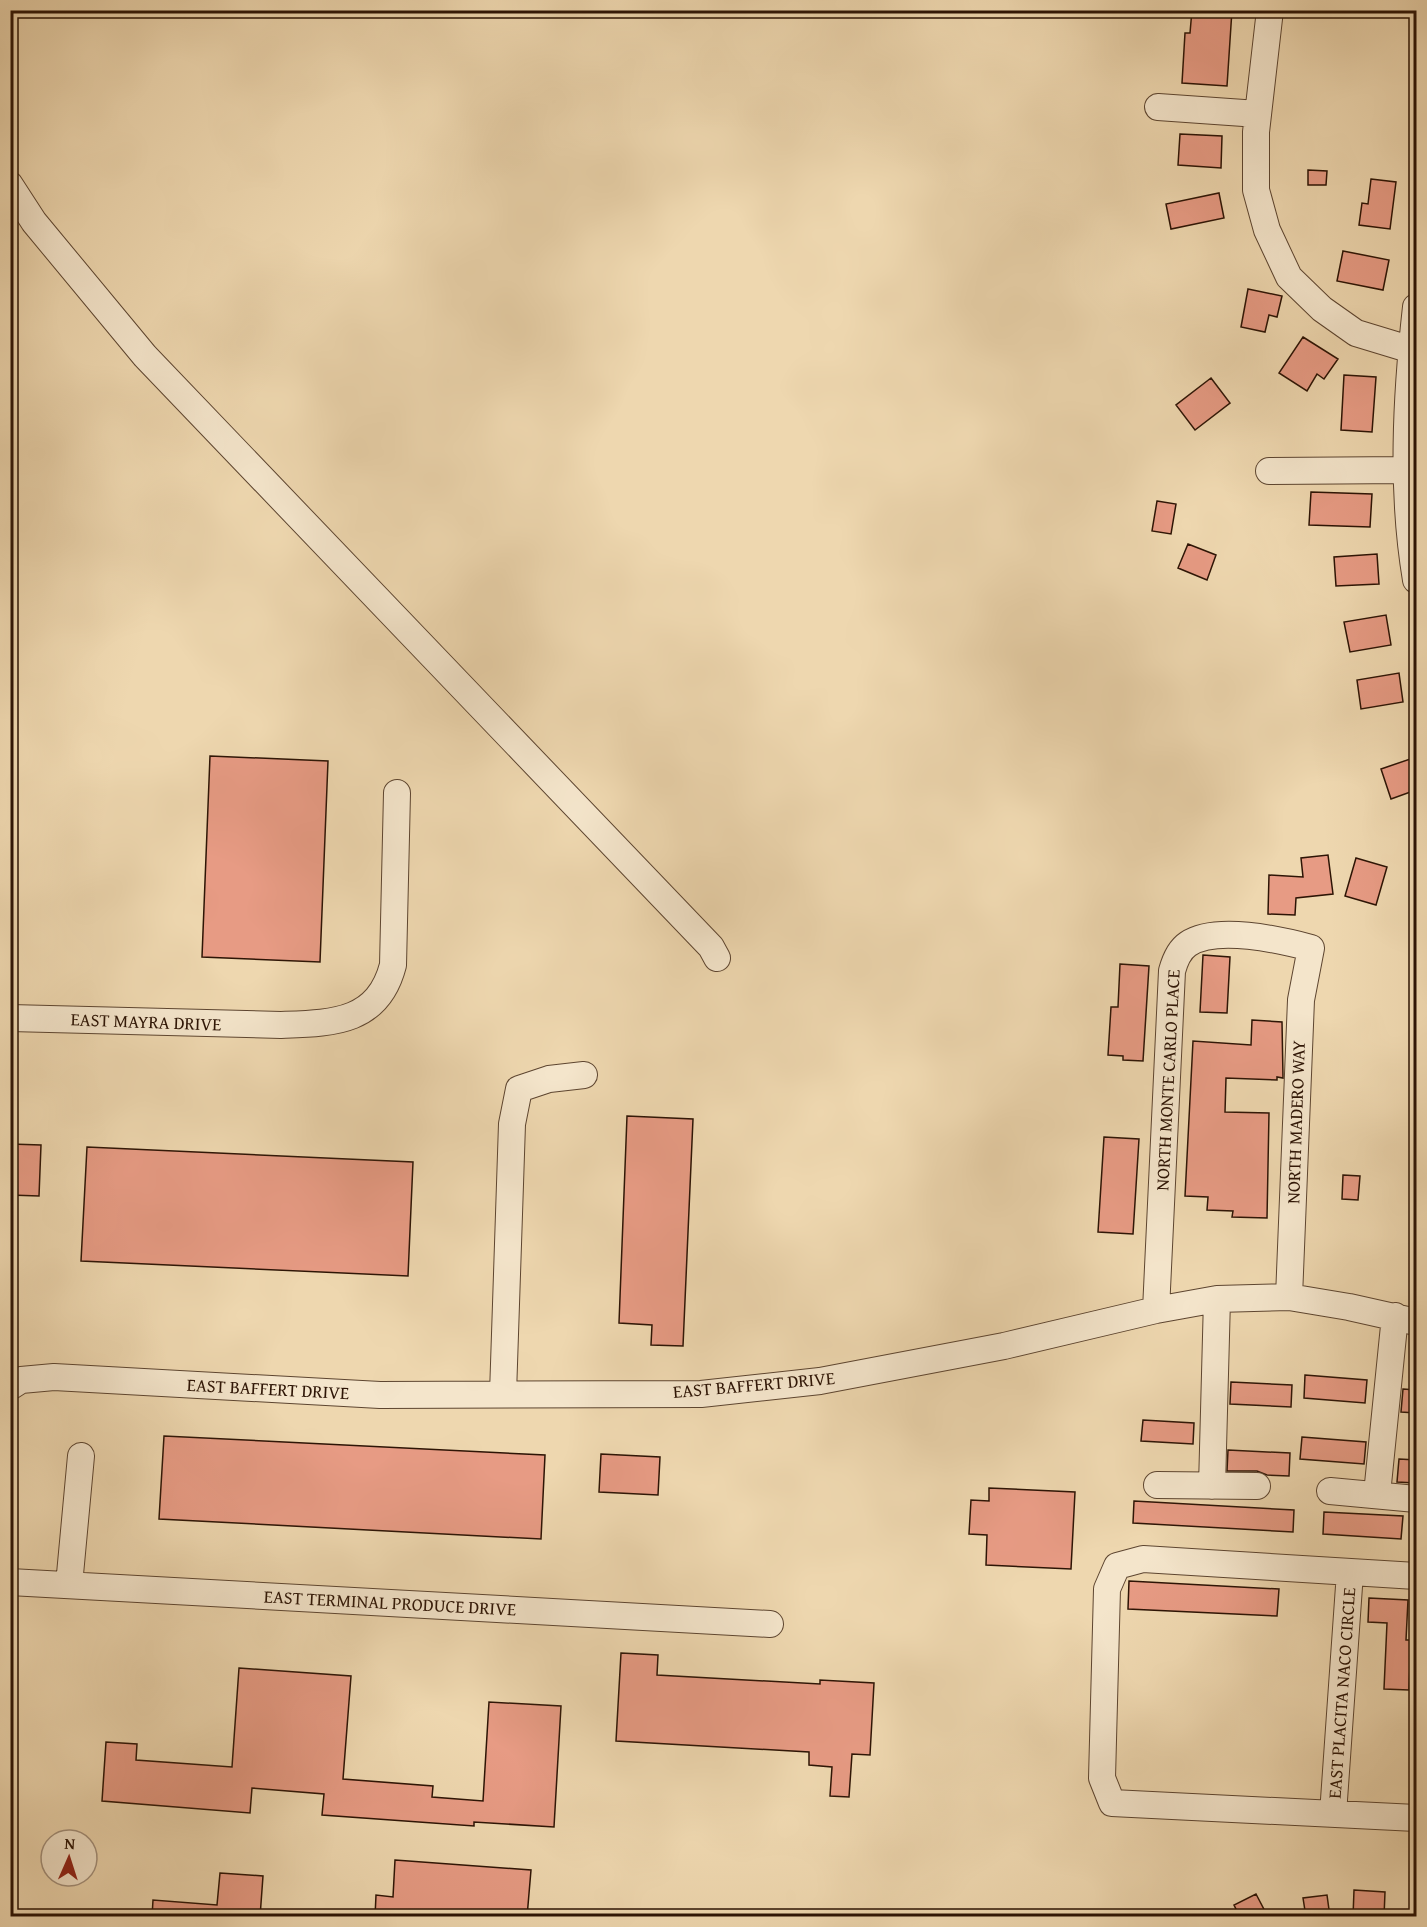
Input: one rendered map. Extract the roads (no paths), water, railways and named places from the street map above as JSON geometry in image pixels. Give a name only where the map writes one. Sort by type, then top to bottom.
[{"type":"street","points":[[1270,10],[1258,114],[1256,190],[1267,230],[1289,277],[1322,309],[1356,333],[1412,350]]},
{"type":"street","points":[[1158,107],[1258,114]]},
{"type":"street","points":[[10,185],[34,222],[145,356],[711,947],[717,958]]},
{"type":"street","points":[[1416,307],[1407,470],[1416,580]]},
{"type":"street","points":[[1269,471],[1407,470]]},
{"type":"street","name":"EAST MAYRA DRIVE","points":[[10,1018],[281,1026],[319,1024],[359,1014],[380,996],[389,982],[393,965],[397,793]]},
{"type":"street","name":"NORTH MONTE CARLO PLACE","points":[[1156,1310],[1170,987],[1176,957],[1188,944],[1203,938],[1224,936],[1279,940],[1311,948]]},
{"type":"street","name":"NORTH MADERO WAY","points":[[1289,1297],[1301,1000],[1311,948]]},
{"type":"street","points":[[503,1394],[512,1124],[519,1089],[549,1079],[584,1075]]},
{"type":"street","name":"EAST BAFFERT DRIVE","points":[[10,1387],[21,1380],[54,1377],[380,1395],[701,1394],[820,1381],[1004,1346],[1156,1310],[1217,1299],[1289,1297],[1406,1319]]},
{"type":"street","points":[[1212,1486],[1217,1299]]},
{"type":"street","points":[[1377,1494],[1406,1319]]},
{"type":"street","points":[[69,1585],[81,1456]]},
{"type":"street","points":[[1157,1485],[1257,1486]]},
{"type":"street","points":[[1330,1491],[1416,1499]]},
{"type":"street","name":"EAST PLACITA NACO CIRCLE","points":[[1416,1576],[1143,1559],[1117,1566],[1107,1589],[1102,1778],[1112,1803],[1416,1818]]},
{"type":"street","name":"EAST PLACITA NACO CIRCLE","points":[[1333,1814],[1350,1572]]},
{"type":"street","name":"EAST TERMINAL PRODUCE DRIVE","points":[[10,1582],[770,1624]]}]
